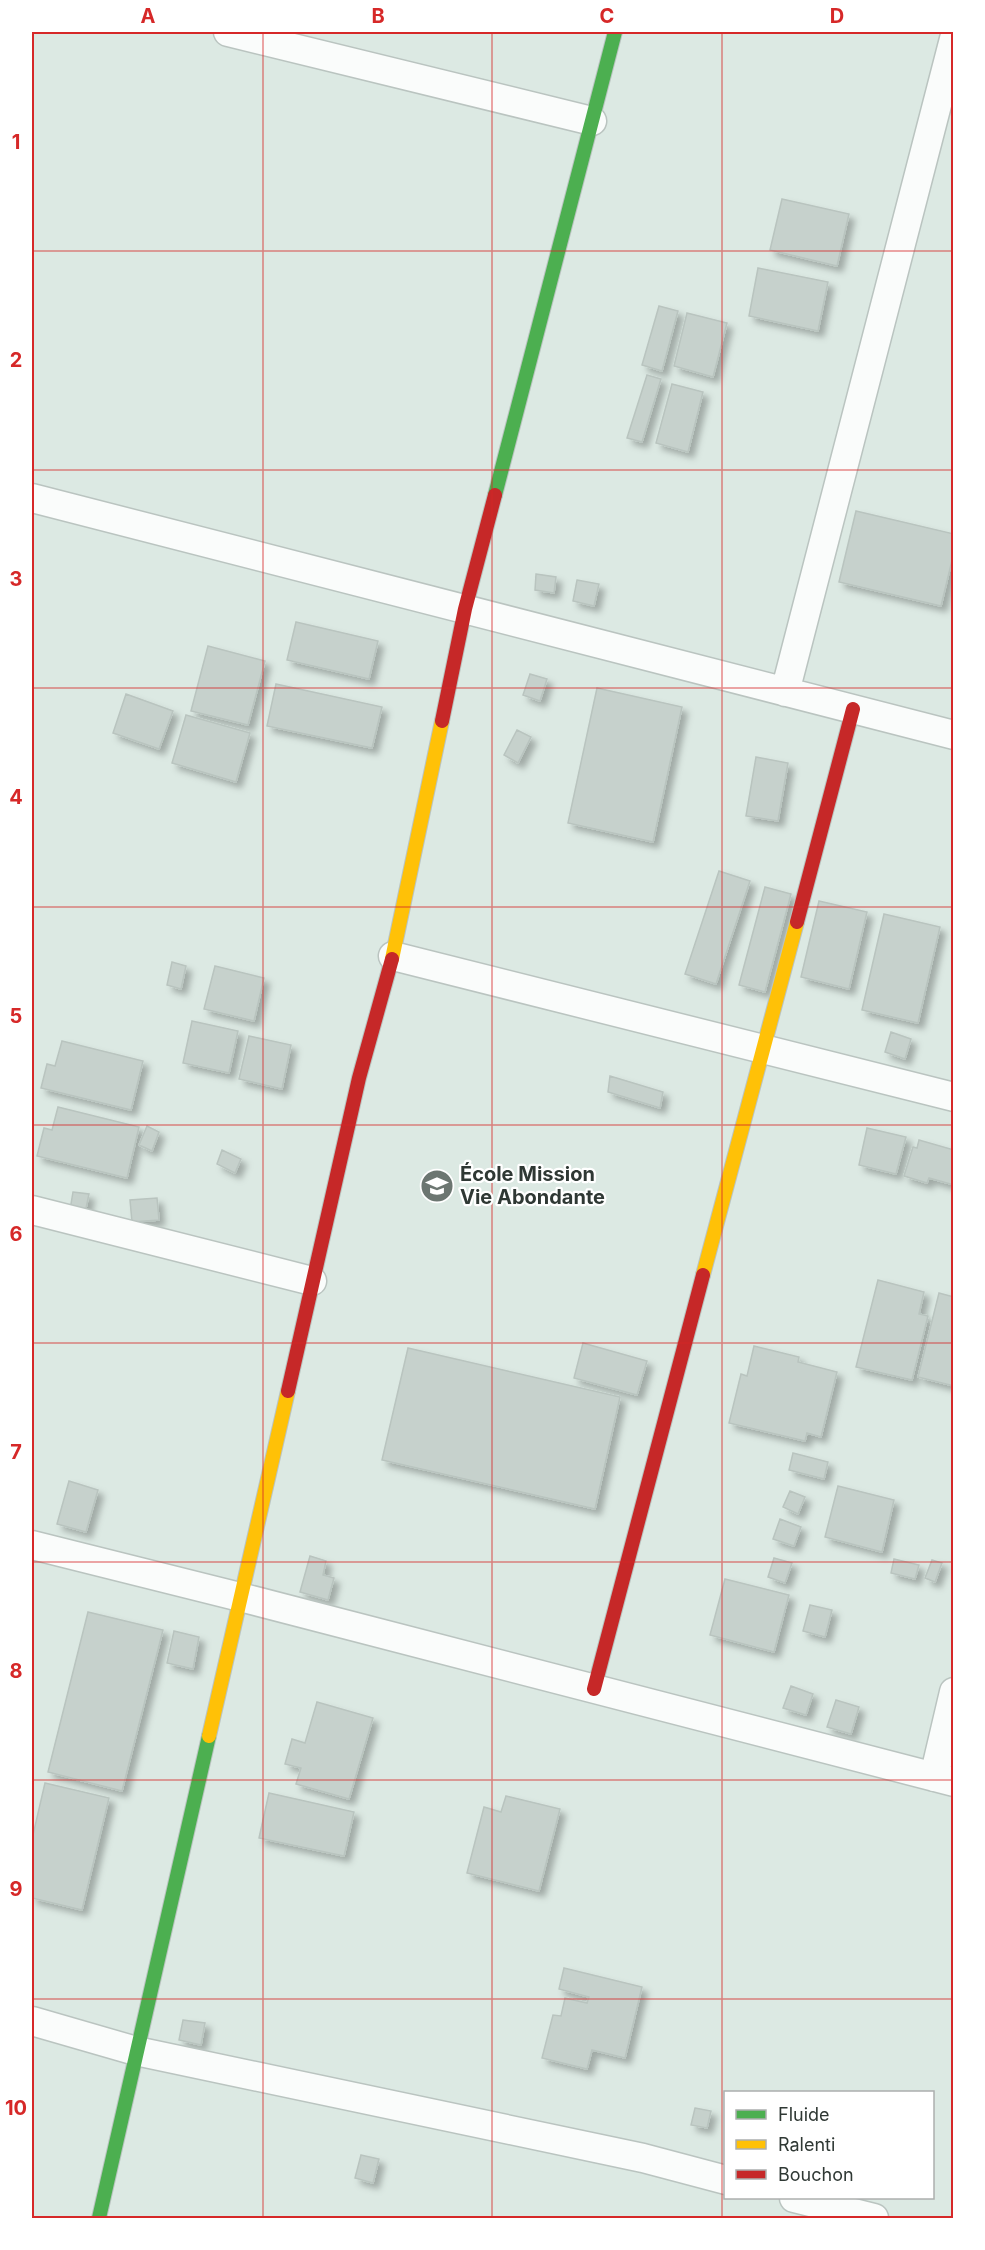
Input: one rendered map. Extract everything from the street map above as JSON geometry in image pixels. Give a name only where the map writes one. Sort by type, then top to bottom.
[{"type":"street","points":[[228,32],[592,121]]},
{"type":"street","points":[[99,2218],[359,1078],[393,956],[465,609],[615,32]]},
{"type":"street","points":[[785,692],[954,39]]},
{"type":"street","points":[[32,498],[954,735]]},
{"type":"street","points":[[594,1689],[853,709]]},
{"type":"street","points":[[393,956],[954,1097]]},
{"type":"street","points":[[32,1210],[312,1281]]},
{"type":"street","points":[[32,1545],[944,1779],[954,1692]]},
{"type":"street","points":[[32,2021],[136,2051],[643,2158],[724,2179]]},
{"type":"street","points":[[798,2199],[874,2218]]},
{"type":"building","points":[[782,199],[849,214],[837,266],[770,250]]},
{"type":"building","points":[[758,268],[828,282],[818,331],[749,316]]},
{"type":"building","points":[[659,306],[678,311],[662,371],[642,365]]},
{"type":"building","points":[[687,313],[727,323],[713,377],[674,366]]},
{"type":"building","points":[[647,375],[661,379],[642,442],[627,438]]},
{"type":"building","points":[[672,384],[703,392],[688,452],[656,443]]},
{"type":"building","points":[[856,511],[954,534],[954,552],[941,606],[839,582]]},
{"type":"building","points":[[536,574],[556,577],[554,593],[535,590]]},
{"type":"building","points":[[577,580],[599,584],[594,606],[573,601]]},
{"type":"building","points":[[296,622],[378,641],[369,679],[287,660]]},
{"type":"building","points":[[208,646],[265,661],[248,725],[191,711]]},
{"type":"building","points":[[530,674],[547,679],[540,701],[523,695]]},
{"type":"building","points":[[276,684],[382,707],[372,748],[267,726]]},
{"type":"building","points":[[597,688],[682,707],[653,842],[568,823]]},
{"type":"building","points":[[126,694],[173,711],[159,749],[113,733]]},
{"type":"building","points":[[186,715],[250,733],[236,782],[172,763]]},
{"type":"building","points":[[517,730],[531,737],[518,763],[504,755]]},
{"type":"building","points":[[756,757],[788,763],[778,821],[746,816]]},
{"type":"building","points":[[719,871],[750,881],[716,984],[685,974]]},
{"type":"building","points":[[765,887],[791,894],[765,992],[739,985]]},
{"type":"building","points":[[819,901],[867,912],[849,989],[801,977]]},
{"type":"building","points":[[884,914],[940,927],[918,1023],[862,1010]]},
{"type":"building","points":[[172,962],[186,966],[181,989],[167,985]]},
{"type":"building","points":[[215,966],[264,978],[254,1021],[204,1009]]},
{"type":"building","points":[[192,1021],[238,1031],[229,1073],[183,1063]]},
{"type":"building","points":[[891,1032],[911,1039],[905,1059],[885,1052]]},
{"type":"building","points":[[249,1036],[291,1045],[282,1089],[239,1079]]},
{"type":"building","points":[[62,1041],[143,1061],[131,1110],[41,1088],[47,1064],[55,1066]]},
{"type":"building","points":[[610,1076],[663,1092],[660,1108],[608,1092]]},
{"type":"building","points":[[58,1107],[139,1127],[127,1178],[37,1156],[44,1128],[52,1130]]},
{"type":"building","points":[[147,1126],[159,1132],[152,1151],[139,1145]]},
{"type":"building","points":[[867,1128],[906,1137],[896,1174],[859,1165]]},
{"type":"building","points":[[919,1140],[954,1150],[954,1185],[929,1178],[927,1183],[904,1176],[913,1147],[917,1148]]},
{"type":"building","points":[[222,1150],[241,1159],[235,1173],[217,1164]]},
{"type":"building","points":[[73,1192],[89,1194],[85,1213],[70,1210]]},
{"type":"building","points":[[157,1198],[159,1220],[132,1222],[130,1200]]},
{"type":"building","points":[[878,1280],[924,1292],[919,1314],[928,1316],[912,1380],[856,1367]]},
{"type":"building","points":[[939,1293],[954,1297],[954,1386],[918,1377]]},
{"type":"building","points":[[583,1343],[647,1361],[637,1395],[574,1378]]},
{"type":"building","points":[[754,1346],[799,1357],[798,1362],[837,1372],[821,1437],[807,1433],[805,1441],[729,1423],[741,1374],[747,1376]]},
{"type":"building","points":[[408,1348],[620,1397],[595,1509],[382,1460]]},
{"type":"building","points":[[793,1453],[828,1462],[824,1479],[789,1470]]},
{"type":"building","points":[[69,1481],[98,1490],[86,1532],[57,1524]]},
{"type":"building","points":[[838,1486],[894,1500],[882,1552],[825,1537]]},
{"type":"building","points":[[790,1491],[805,1497],[798,1514],[783,1507]]},
{"type":"building","points":[[780,1519],[801,1527],[794,1546],[773,1539]]},
{"type":"building","points":[[310,1556],[326,1561],[323,1575],[334,1578],[328,1600],[300,1592]]},
{"type":"building","points":[[774,1558],[792,1563],[785,1583],[768,1577]]},
{"type":"building","points":[[894,1559],[919,1565],[915,1579],[891,1573]]},
{"type":"building","points":[[932,1560],[942,1563],[935,1582],[925,1578]]},
{"type":"building","points":[[725,1579],[789,1595],[774,1652],[710,1635]]},
{"type":"building","points":[[810,1605],[832,1610],[825,1637],[803,1631]]},
{"type":"building","points":[[88,1612],[163,1630],[122,1791],[48,1772]]},
{"type":"building","points":[[174,1631],[199,1637],[193,1669],[167,1663]]},
{"type":"building","points":[[791,1686],[813,1694],[806,1715],[783,1708]]},
{"type":"building","points":[[836,1700],[859,1707],[851,1734],[827,1727]]},
{"type":"building","points":[[317,1702],[373,1718],[349,1799],[296,1784],[301,1768],[285,1764],[292,1739],[305,1743]]},
{"type":"building","points":[[45,1783],[109,1798],[82,1910],[32,1898],[32,1839]]},
{"type":"building","points":[[269,1793],[354,1812],[344,1856],[259,1838]]},
{"type":"building","points":[[506,1796],[560,1809],[539,1891],[467,1873],[484,1807],[501,1812]]},
{"type":"building","points":[[564,1968],[642,1987],[625,2058],[592,2050],[587,2069],[542,2058],[553,2015],[561,2016],[565,1998],[587,2003],[589,1997],[559,1989]]},
{"type":"building","points":[[183,2020],[205,2023],[201,2045],[179,2040]]},
{"type":"building","points":[[695,2108],[711,2111],[707,2128],[691,2125]]},
{"type":"building","points":[[361,2155],[379,2159],[373,2183],[355,2178]]},
{"type":"traffic: fast","points":[[495,495],[615,32]]},
{"type":"traffic: fast","points":[[99,2218],[209,1736]]},
{"type":"traffic: slow","points":[[392,959],[442,721]]},
{"type":"traffic: slow","points":[[703,1275],[797,922]]},
{"type":"traffic: slow","points":[[209,1736],[288,1391]]},
{"type":"traffic: jam","points":[[442,721],[465,609],[495,495]]},
{"type":"traffic: jam","points":[[797,922],[853,709]]},
{"type":"traffic: jam","points":[[288,1391],[359,1078],[392,959]]},
{"type":"traffic: jam","points":[[594,1689],[703,1275]]},
{"type":"place","name":"École Mission Vie Abondante","points":[[437,1186]]}]
